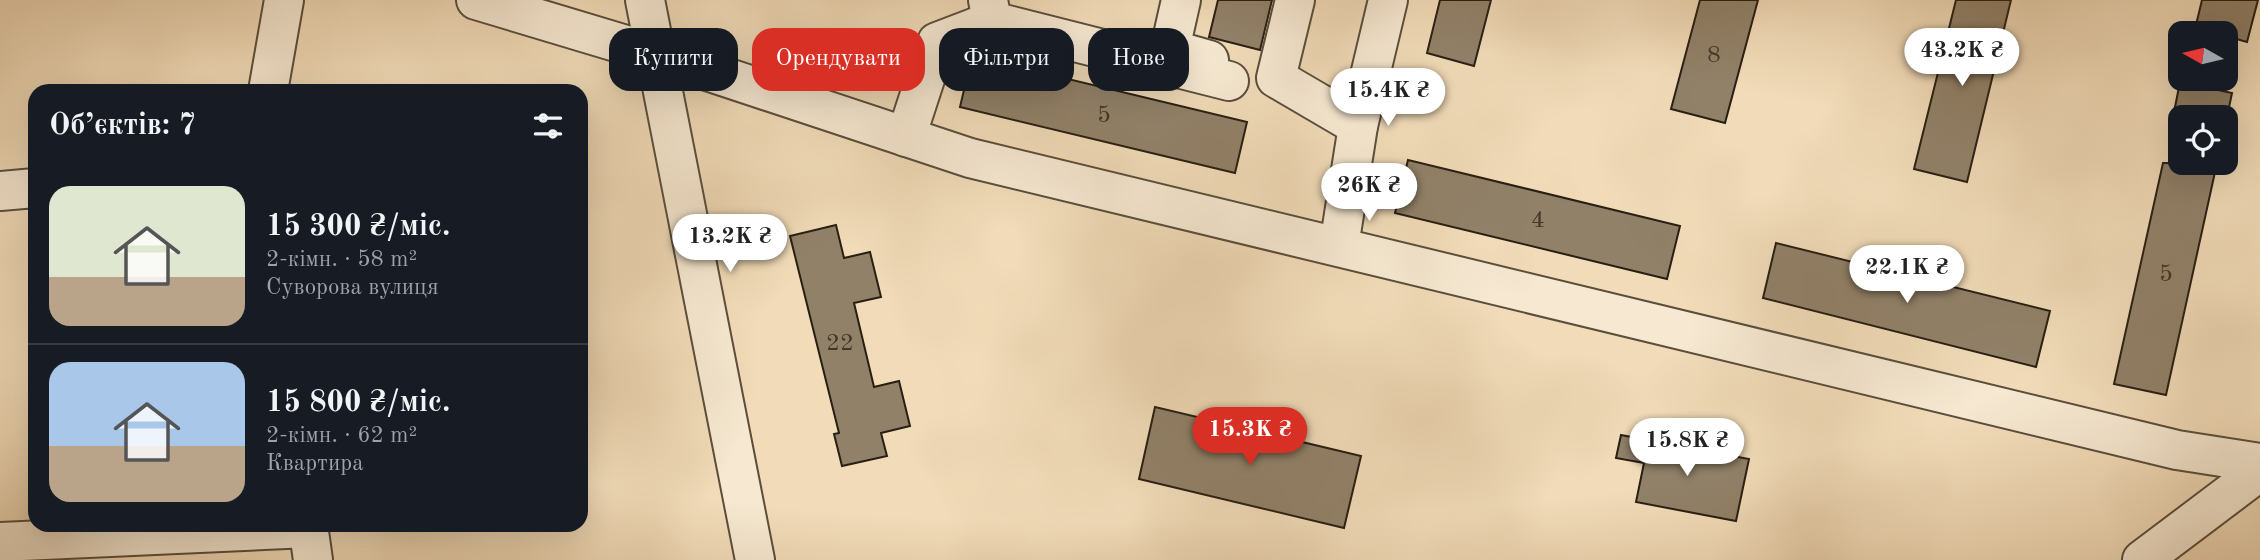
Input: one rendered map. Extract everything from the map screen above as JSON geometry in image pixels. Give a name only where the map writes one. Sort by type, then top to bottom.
[{"type":"street","points":[[269,84],[284,0]]},
{"type":"street","points":[[476,0],[609,40]]},
{"type":"street","points":[[645,0],[651,28]]},
{"type":"street","points":[[1181,0],[1170,49],[1276,78],[1358,126]]},
{"type":"street","points":[[1276,78],[1295,0]]},
{"type":"street","points":[[1339,246],[1358,126],[1388,0]]},
{"type":"street","points":[[906,137],[937,42],[990,10],[1229,80]]},
{"type":"street","points":[[738,81],[970,158],[2163,446],[2260,463]]},
{"type":"street","points":[[663,91],[755,560]]},
{"type":"street","points":[[0,191],[28,189]]},
{"type":"street","points":[[2142,560],[2260,471]]},
{"type":"street","points":[[0,542],[310,538]]},
{"type":"building","points":[[1218,0],[1272,0],[1260,50],[1209,37]]},
{"type":"building","points":[[1440,0],[1491,0],[1474,66],[1427,53]]},
{"type":"building","points":[[1700,0],[1758,0],[1725,123],[1671,109]]},
{"type":"building","points":[[1956,0],[2011,0],[1967,182],[1914,169]]},
{"type":"building","points":[[2202,0],[2258,0],[2247,42],[2238,39],[2238,21],[2197,21]]},
{"type":"building","points":[[1074,80],[1088,84],[1088,91],[1118,91],[1247,122],[1235,173],[960,107],[964,91],[1074,91]]},
{"type":"building","points":[[2178,91],[2232,93],[2230,105],[2175,105]]},
{"type":"building","points":[[1408,160],[1680,226],[1667,279],[1395,213]]},
{"type":"building","points":[[2163,163],[2168,163],[2168,175],[2214,175],[2166,395],[2114,384]]},
{"type":"building","points":[[836,225],[844,258],[870,252],[881,297],[854,303],[874,387],[899,381],[910,426],[881,433],[887,456],[842,466],[834,434],[839,433],[790,236]]},
{"type":"building","points":[[1776,243],[2050,311],[2036,367],[1763,298]]},
{"type":"building","points":[[1155,407],[1361,456],[1344,528],[1139,479]]},
{"type":"building","points":[[1621,435],[1749,459],[1736,521],[1636,502],[1644,463],[1616,458]]}]
